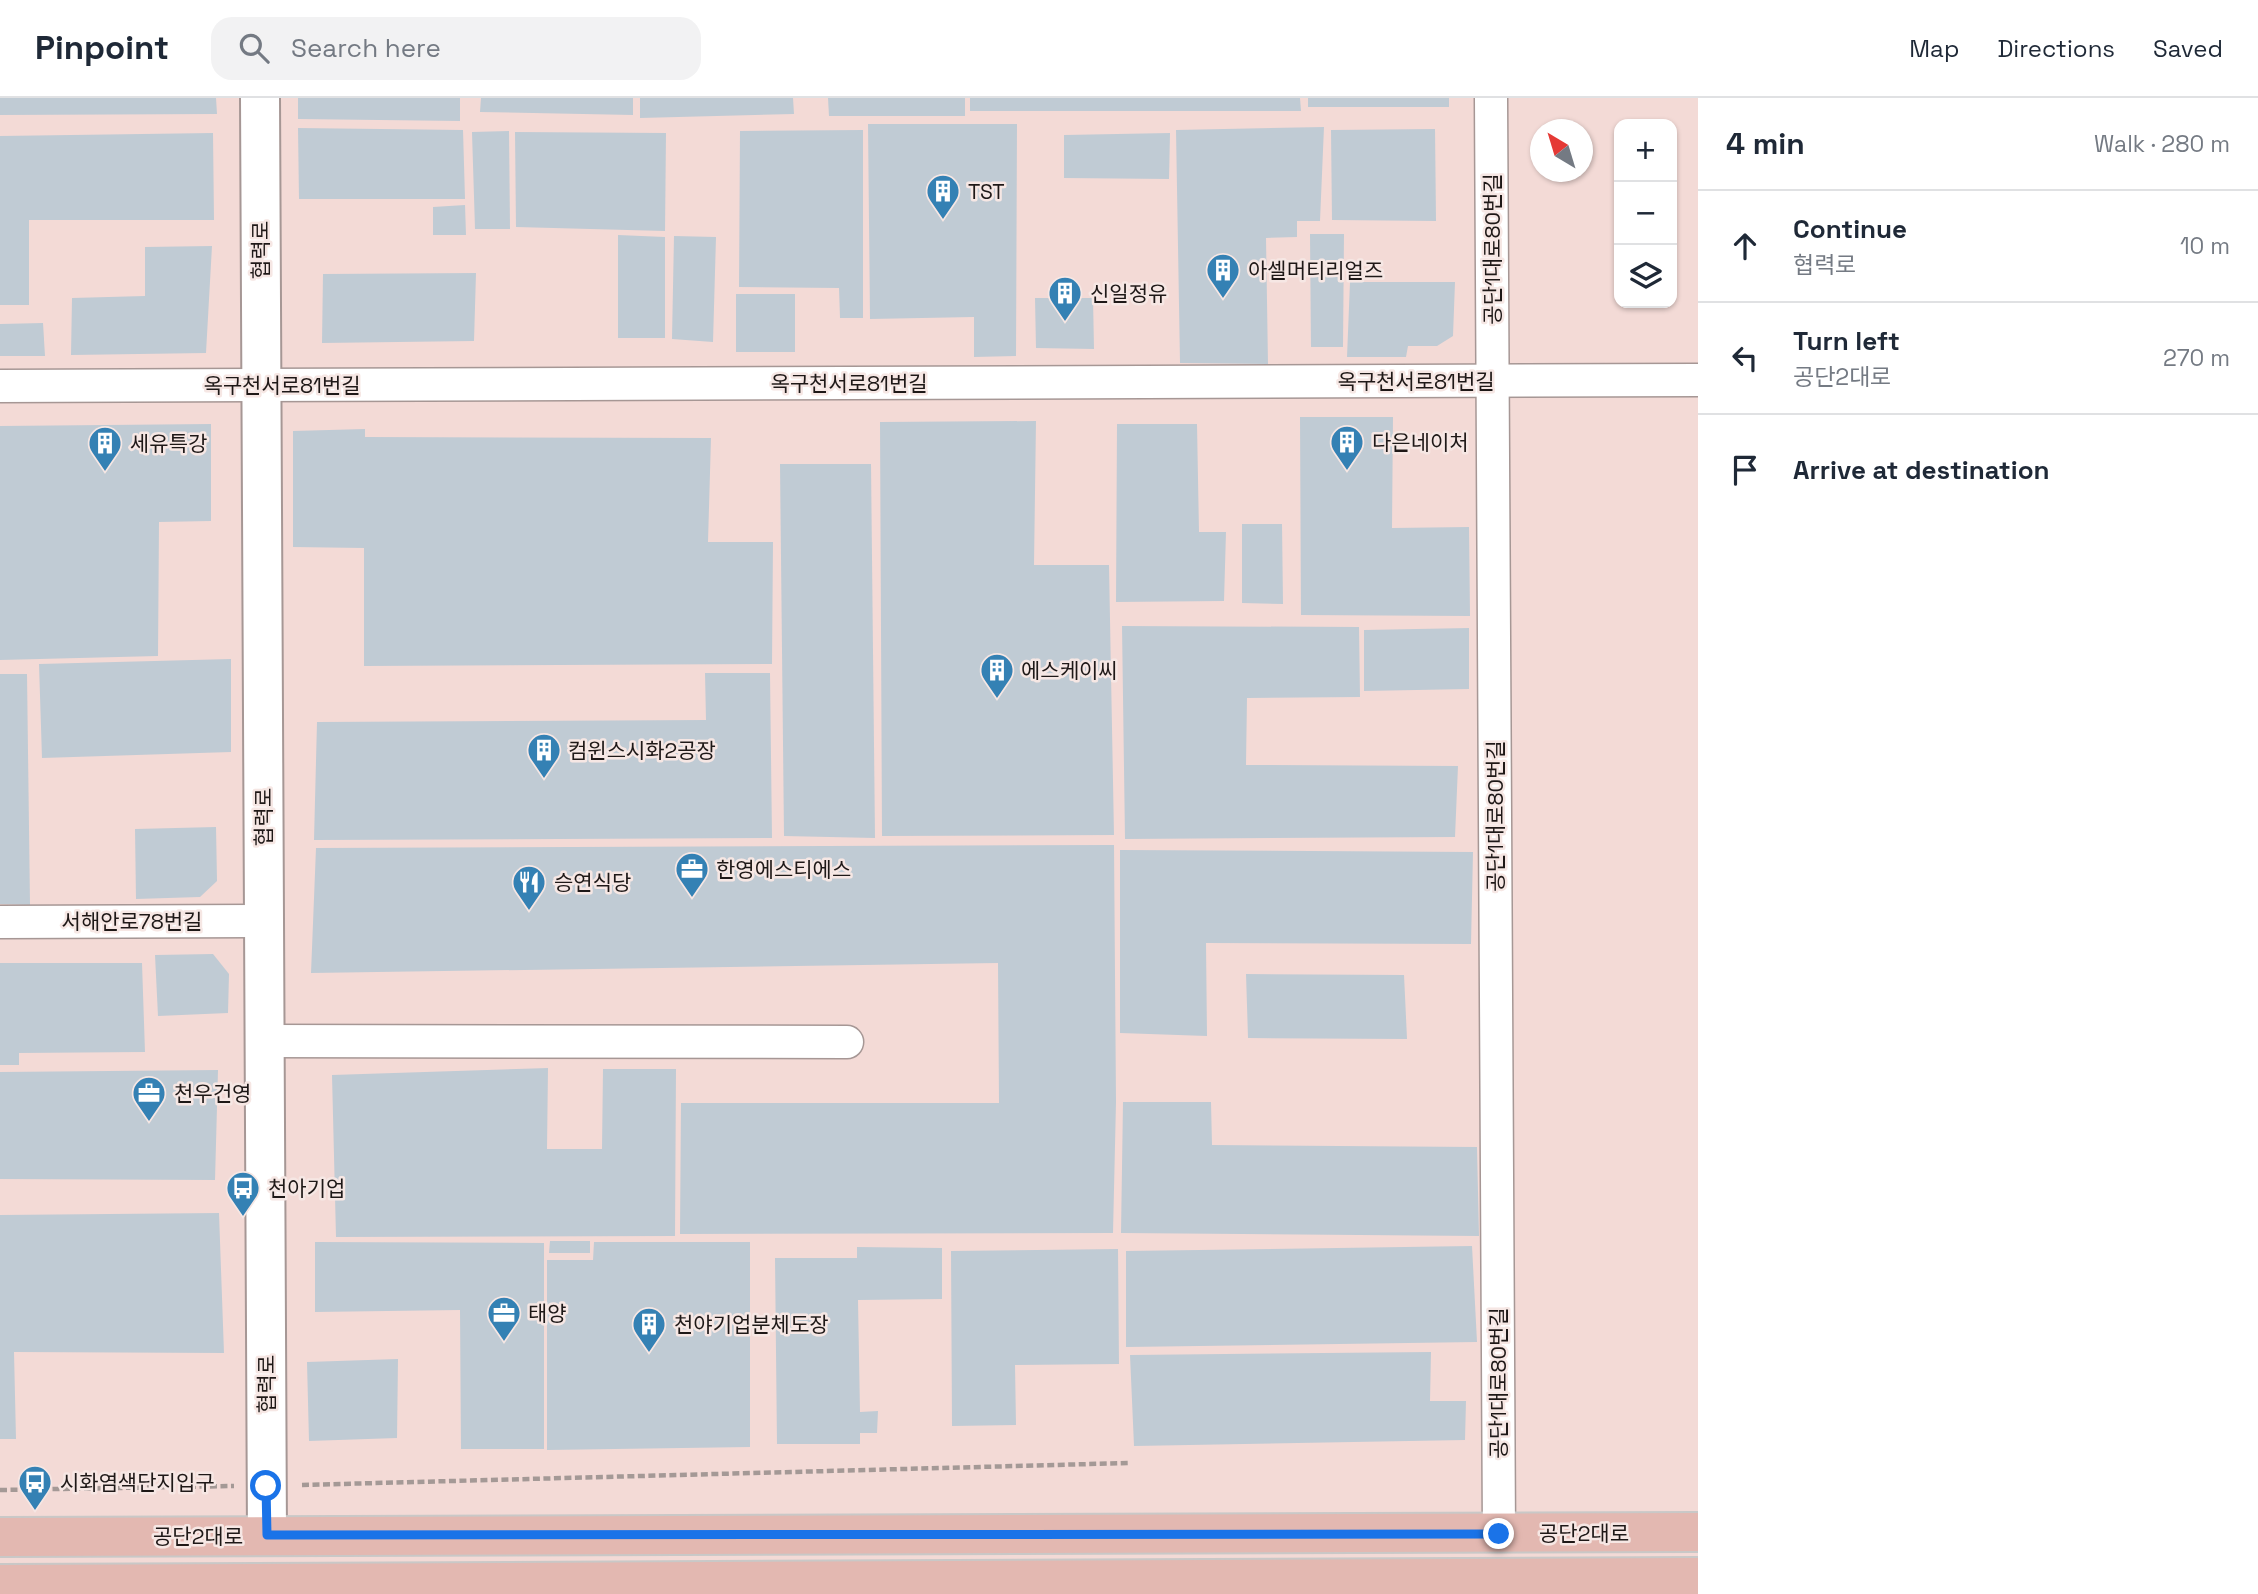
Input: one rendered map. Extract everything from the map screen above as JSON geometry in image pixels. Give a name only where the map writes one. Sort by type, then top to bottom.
[{"type":"main road","name":"공단2대로","points":[[0,1537],[1698,1532]]},
{"type":"main road","points":[[1499,1534],[1499,1586]]},
{"type":"main road","points":[[266,1588],[267,1535]]},
{"type":"main road","points":[[0,1584],[266,1588],[1499,1586],[1698,1577]]},
{"type":"street","name":"협력로","points":[[260,98],[267,1535]]},
{"type":"street","name":"공단1대로80번길","points":[[1491,98],[1499,1534]]},
{"type":"street","name":"옥구천서로81번길","points":[[0,386],[1698,380]]},
{"type":"street","name":"서해안로78번길","points":[[0,922],[263,921]]},
{"type":"street","points":[[264,1041],[848,1042]]},
{"type":"path","points":[[0,1490],[266,1486],[1129,1463]]},
{"type":"shaded area","points":[[0,98],[1698,98],[1698,1594],[0,1594]]},
{"type":"building","points":[[0,98],[216,98],[217,114],[0,115]]},
{"type":"building","points":[[298,98],[460,98],[460,121],[298,119]]},
{"type":"building","points":[[481,98],[633,98],[633,115],[480,112]]},
{"type":"building","points":[[640,98],[793,98],[794,114],[640,118]]},
{"type":"building","points":[[828,98],[965,98],[965,116],[829,116]]},
{"type":"building","points":[[970,98],[1300,98],[1301,111],[970,111]]},
{"type":"building","points":[[1308,98],[1449,98],[1449,107],[1308,107]]},
{"type":"building","name":"TST","points":[[868,124],[1017,124],[1016,356],[974,357],[974,317],[870,319]]},
{"type":"building","name":"아셀머티리얼즈","points":[[1324,127],[1320,221],[1297,221],[1297,237],[1266,238],[1268,364],[1180,363],[1176,130]]},
{"type":"building","points":[[298,128],[463,130],[465,199],[299,199]]},
{"type":"building","points":[[1435,129],[1436,221],[1332,220],[1331,130]]},
{"type":"building","points":[[863,130],[863,318],[840,318],[839,288],[739,287],[740,131]]},
{"type":"building","points":[[509,131],[510,229],[475,229],[472,132]]},
{"type":"building","points":[[515,132],[666,133],[665,231],[516,227]]},
{"type":"building","points":[[213,133],[214,220],[29,220],[29,305],[0,305],[0,136]]},
{"type":"building","points":[[1170,133],[1169,179],[1064,178],[1064,135]]},
{"type":"building","points":[[465,205],[466,235],[433,235],[433,207]]},
{"type":"building","points":[[1310,234],[1344,234],[1343,347],[1311,347]]},
{"type":"building","points":[[618,235],[665,237],[665,338],[618,338]]},
{"type":"building","points":[[674,236],[716,237],[713,342],[672,339]]},
{"type":"building","points":[[212,246],[206,353],[71,355],[72,298],[145,296],[145,247]]},
{"type":"building","points":[[476,273],[474,341],[322,343],[323,274]]},
{"type":"building","points":[[1350,282],[1455,282],[1453,336],[1437,346],[1408,346],[1406,357],[1347,357]]},
{"type":"building","points":[[736,294],[795,294],[795,352],[736,352]]},
{"type":"building","name":"신일정유","points":[[1035,298],[1093,298],[1094,349],[1036,348]]},
{"type":"building","points":[[43,323],[45,356],[0,356],[0,324]]},
{"type":"building","name":"다은네이처","points":[[1300,417],[1393,417],[1392,528],[1469,527],[1470,616],[1301,615]]},
{"type":"building","name":"에스케이씨","points":[[1036,421],[1034,565],[1109,565],[1114,835],[882,836],[880,422]]},
{"type":"building","points":[[211,424],[211,521],[159,522],[158,656],[0,660],[0,426]]},
{"type":"building","points":[[1117,424],[1197,424],[1199,532],[1226,532],[1224,601],[1116,602]]},
{"type":"building","points":[[365,429],[365,437],[711,438],[708,542],[773,542],[772,664],[364,666],[364,548],[293,547],[293,431]]},
{"type":"building","points":[[780,464],[871,464],[875,838],[784,836]]},
{"type":"building","points":[[1242,524],[1282,524],[1283,604],[1242,603]]},
{"type":"building","points":[[1122,626],[1359,627],[1360,697],[1247,698],[1246,765],[1458,766],[1455,837],[1125,839]]},
{"type":"building","points":[[1469,628],[1469,689],[1364,691],[1364,630]]},
{"type":"building","points":[[231,659],[231,752],[42,758],[39,664]]},
{"type":"building","name":"컴윈스시화2공장","points":[[705,673],[770,673],[772,838],[314,840],[317,722],[706,720]]},
{"type":"building","points":[[0,674],[27,674],[30,905],[0,904]]},
{"type":"building","points":[[216,827],[217,881],[200,897],[136,899],[135,829]]},
{"type":"building","points":[[1114,845],[1116,1102],[1113,1233],[680,1234],[681,1103],[999,1103],[998,963],[311,973],[316,848]]},
{"type":"building","points":[[1120,850],[1473,852],[1471,944],[1206,943],[1207,1036],[1120,1033]]},
{"type":"building","points":[[213,954],[229,974],[228,1013],[158,1016],[155,955]]},
{"type":"building","points":[[0,963],[142,963],[145,1052],[19,1053],[19,1065],[0,1065]]},
{"type":"building","points":[[1246,974],[1404,975],[1407,1039],[1248,1038]]},
{"type":"building","points":[[548,1068],[547,1149],[602,1149],[603,1069],[676,1069],[675,1236],[336,1237],[332,1075]]},
{"type":"building","points":[[218,1070],[215,1180],[0,1179],[0,1072]]},
{"type":"building","points":[[1123,1102],[1211,1102],[1212,1145],[1477,1147],[1479,1236],[1121,1233]]},
{"type":"building","points":[[219,1213],[224,1353],[14,1352],[16,1439],[0,1439],[0,1215]]},
{"type":"building","points":[[550,1241],[590,1241],[590,1253],[549,1253]]},
{"type":"building","points":[[315,1242],[544,1243],[544,1449],[461,1449],[460,1310],[315,1312]]},
{"type":"building","name":"천야기업분체도장","points":[[594,1242],[750,1242],[750,1447],[547,1450],[547,1260],[593,1260]]},
{"type":"building","points":[[1472,1246],[1477,1342],[1126,1347],[1126,1251]]},
{"type":"building","points":[[857,1247],[942,1248],[942,1299],[858,1300],[860,1412],[878,1411],[877,1433],[860,1433],[860,1444],[777,1444],[775,1258],[857,1258]]},
{"type":"building","points":[[1118,1249],[1119,1364],[1015,1365],[1016,1425],[952,1426],[951,1251]]},
{"type":"building","points":[[1431,1352],[1430,1401],[1466,1401],[1465,1440],[1134,1446],[1130,1355]]},
{"type":"building","points":[[398,1359],[397,1438],[309,1441],[307,1362]]},
{"type":"place","name":"TST","points":[[943,221]]},
{"type":"place","name":"아셀머티리얼즈","points":[[1223,300]]},
{"type":"place","name":"신일정유","points":[[1065,323]]},
{"type":"place","name":"다은네이처","points":[[1347,472]]},
{"type":"place","name":"세유특강","points":[[105,473]]},
{"type":"place","name":"에스케이씨","points":[[997,700]]},
{"type":"place","name":"컴윈스시화2공장","points":[[544,780]]},
{"type":"place","name":"한영에스티에스","points":[[692,899]]},
{"type":"place","name":"승연식당","points":[[529,912]]},
{"type":"place","name":"천우건영","points":[[149,1123]]},
{"type":"place","name":"천아기업","points":[[243,1218]]},
{"type":"place","name":"태양","points":[[504,1343]]},
{"type":"place","name":"천야기업분체도장","points":[[649,1354]]},
{"type":"place","name":"시화염색단지입구","points":[[35,1512]]},
{"type":"route","points":[[266,1486],[267,1535],[1499,1534]]}]
